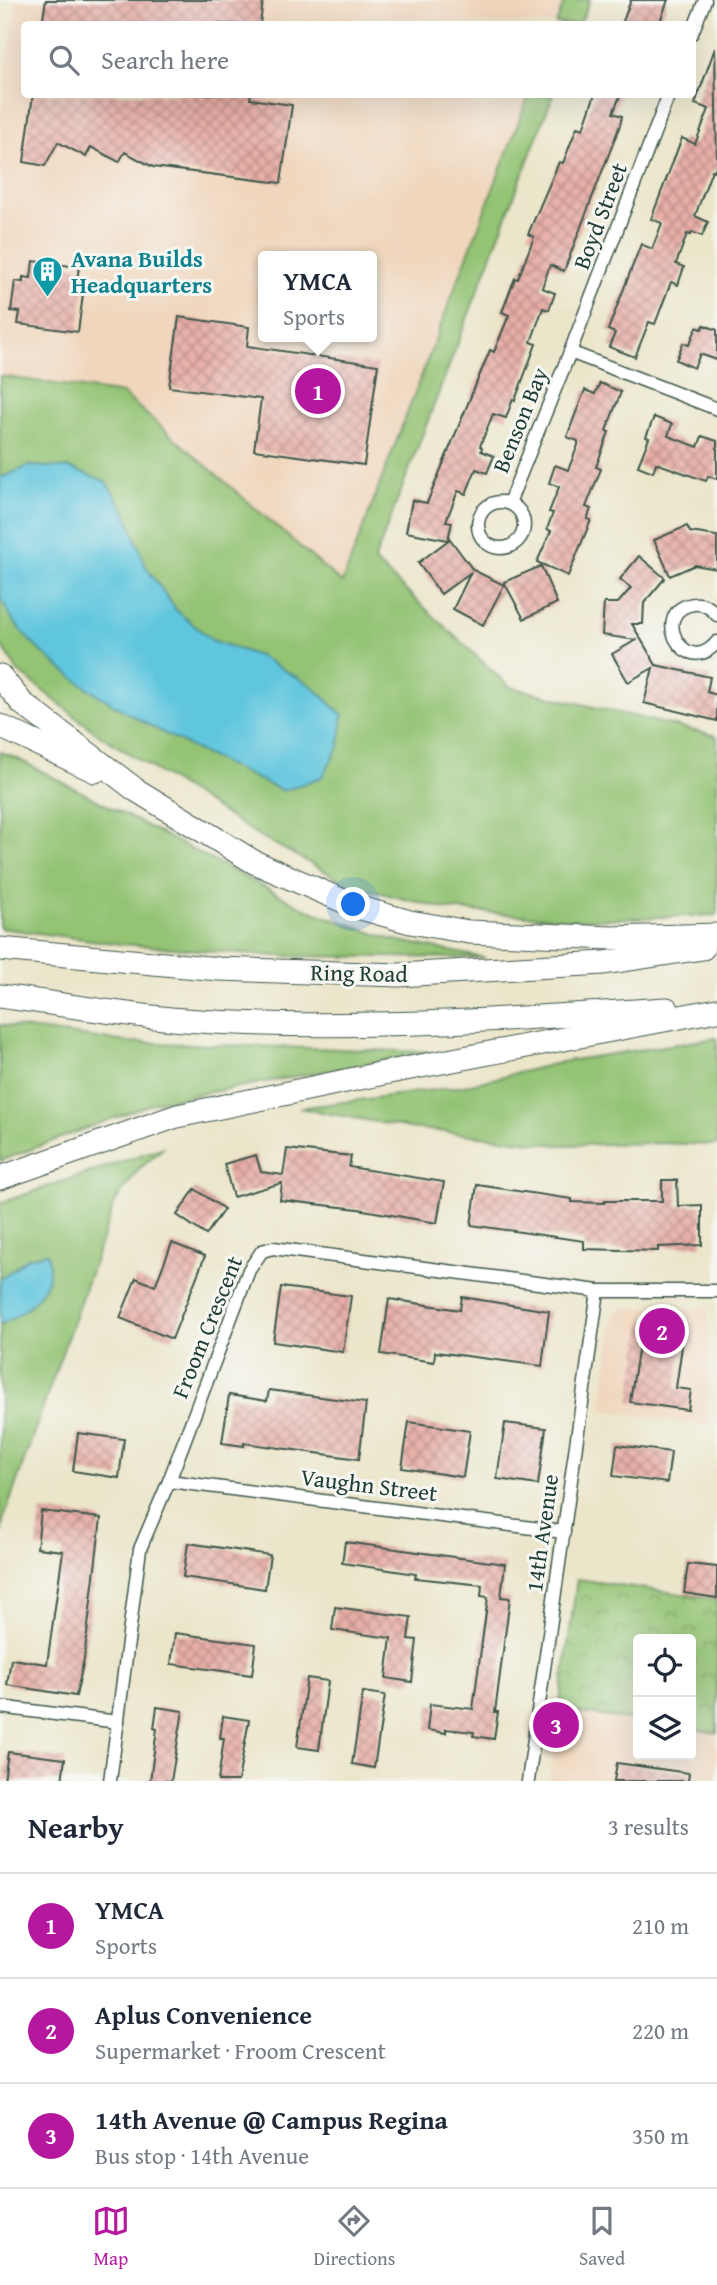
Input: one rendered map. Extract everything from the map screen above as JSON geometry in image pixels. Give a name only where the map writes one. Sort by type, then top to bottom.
[{"type":"highway","points":[[0,676],[22,703],[136,790],[254,862],[357,907],[410,922],[469,932],[612,937],[717,935]]},
{"type":"highway","points":[[0,726],[136,790]]},
{"type":"highway","name":"Ring Road","points":[[0,949],[219,969],[399,975],[604,963],[717,946]]},
{"type":"highway","points":[[0,996],[184,1020],[332,1025],[446,1023],[717,1008]]},
{"type":"highway","points":[[0,1178],[177,1116],[717,1008]]},
{"type":"street","points":[[696,23],[705,0]]},
{"type":"street","name":"Boyd Street","points":[[570,352],[667,98]]},
{"type":"street","points":[[570,352],[717,409]]},
{"type":"street","name":"Benson Bay","points":[[509,503],[570,352]]},
{"type":"street","points":[[717,615],[706,606],[690,605],[676,614],[672,629],[677,644],[690,652],[706,651],[717,642]]},
{"type":"street","name":"Froom Crescent","points":[[110,1781],[140,1549],[169,1481],[249,1270],[261,1251],[273,1248],[598,1291],[717,1291]]},
{"type":"street","name":"14th Avenue","points":[[528,1781],[598,1291]]},
{"type":"street","name":"Vaughn Street","points":[[169,1481],[564,1532]]},
{"type":"street","points":[[0,1707],[118,1722]]},
{"type":"shaded area","points":[[16,0],[565,0],[557,21],[21,21],[21,98],[528,98],[342,584],[123,394],[0,376],[0,115]]},
{"type":"shaded area","points":[[622,1308],[708,1308],[709,1422],[702,1425],[601,1410],[614,1316]]},
{"type":"shaded area","points":[[559,1710],[633,1720],[633,1760],[696,1760],[696,1730],[717,1733],[717,1781],[549,1781]]},
{"type":"green space","points":[[565,0],[590,0],[581,21],[557,21]]},
{"type":"green space","points":[[528,98],[552,98],[374,561],[510,687],[717,736],[717,915],[578,920],[446,909],[352,886],[256,834],[95,732],[18,671],[0,643],[0,376],[123,394],[342,583]]},
{"type":"green space","points":[[0,752],[308,910],[390,939],[485,958],[276,956],[121,944],[0,928]]},
{"type":"green space","points":[[0,1025],[127,1042],[430,1052],[156,1102],[0,1161]]},
{"type":"green space","points":[[717,1038],[717,1145],[559,1145],[410,1128],[299,1108],[463,1086],[566,1061]]},
{"type":"green space","points":[[164,1147],[138,1170],[115,1202],[3,1521],[0,1541],[0,1203]]},
{"type":"green space","points":[[577,1579],[717,1599],[717,1733],[696,1730],[696,1634],[633,1634],[633,1720],[559,1710]]},
{"type":"water","points":[[29,466],[69,468],[105,481],[126,512],[146,567],[177,611],[212,640],[261,657],[312,686],[343,715],[339,747],[322,777],[283,791],[210,757],[123,710],[82,684],[45,655],[17,625],[0,595],[0,478]]},
{"type":"water","points":[[47,1253],[48,1277],[44,1287],[21,1313],[0,1325],[0,1280],[27,1258]]},
{"type":"building","points":[[46,0],[263,0],[260,21],[42,21]]},
{"type":"building","points":[[631,0],[668,0],[660,21],[623,21]]},
{"type":"building","points":[[715,48],[717,164],[714,171],[712,170],[695,216],[708,222],[702,236],[692,232],[691,235],[687,234],[676,264],[684,267],[678,285],[671,282],[655,324],[649,322],[635,357],[609,347],[615,333],[608,330],[641,244],[652,249],[662,223],[651,219],[682,138],[695,144],[709,109],[695,104]]},
{"type":"building","points":[[32,98],[250,98],[292,105],[281,183],[153,167],[125,152],[119,162],[91,147],[86,157],[58,142],[45,166],[24,162]]},
{"type":"building","points":[[594,98],[619,98],[613,113],[622,116],[620,125],[564,271],[550,265],[542,288],[555,293],[549,310],[543,308],[531,342],[536,344],[515,400],[513,399],[506,418],[493,414],[480,446],[481,451],[494,456],[487,473],[476,469],[466,494],[458,491],[446,521],[452,522],[448,540],[406,532],[412,500],[427,503],[490,350],[494,352],[509,315],[502,312],[534,237],[528,234],[559,162],[563,163],[577,127],[583,129]]},
{"type":"building","name":"Avana Builds Headquarters","points":[[33,261],[79,267],[76,286],[84,287],[78,332],[18,324],[20,312],[11,311],[15,281],[23,282],[23,277],[31,278]]},
{"type":"building","points":[[179,317],[249,327],[247,346],[378,365],[364,465],[254,450],[261,399],[169,387]]},
{"type":"building","points":[[704,325],[717,330],[717,360],[700,354],[694,368],[676,360],[683,343],[689,345],[697,327],[702,329]]},
{"type":"building","points":[[600,383],[621,392],[596,467],[601,469],[586,507],[591,509],[587,519],[591,520],[568,576],[537,562],[551,531],[547,529],[553,513],[549,512],[559,487],[549,483],[555,465],[568,470],[578,445],[578,441],[567,437],[575,415],[585,390],[595,394]]},
{"type":"building","points":[[654,417],[672,424],[668,436],[698,447],[702,436],[717,441],[717,479],[708,476],[706,481],[656,463],[653,472],[638,466]]},
{"type":"building","points":[[687,526],[690,532],[717,536],[717,569],[695,565],[670,576],[654,540]]},
{"type":"building","points":[[450,539],[473,570],[504,585],[483,625],[453,609],[471,572],[441,594],[418,563]]},
{"type":"building","points":[[639,556],[665,578],[644,603],[643,624],[632,624],[656,665],[710,677],[707,692],[717,695],[717,721],[644,703],[653,668],[628,682],[612,654],[636,640],[602,635],[604,603],[618,603],[631,588],[620,579]]},
{"type":"building","points":[[541,566],[557,603],[524,619],[504,582]]},
{"type":"building","points":[[287,1149],[351,1156],[349,1167],[444,1182],[437,1223],[358,1209],[280,1200],[282,1183],[233,1197],[224,1164],[256,1155],[261,1172],[283,1175]]},
{"type":"building","points":[[662,1180],[677,1180],[678,1206],[702,1205],[702,1245],[658,1247],[658,1251],[584,1249],[584,1241],[471,1225],[477,1185],[572,1199],[572,1202],[604,1203],[662,1201]]},
{"type":"building","points":[[195,1189],[224,1209],[206,1235],[177,1215]]},
{"type":"building","points":[[172,1243],[205,1256],[172,1339],[120,1318],[136,1278],[155,1286]]},
{"type":"building","points":[[281,1287],[351,1296],[343,1352],[273,1342]]},
{"type":"building","points":[[462,1297],[549,1311],[542,1366],[435,1352],[434,1362],[381,1354],[389,1299],[460,1310]]},
{"type":"building","points":[[643,1319],[685,1325],[676,1388],[691,1390],[688,1410],[630,1402]]},
{"type":"building","points":[[269,1390],[366,1403],[359,1459],[244,1443],[244,1446],[222,1443],[229,1395],[267,1401]]},
{"type":"building","points":[[409,1422],[470,1431],[463,1477],[402,1468]]},
{"type":"building","points":[[505,1423],[546,1428],[538,1485],[497,1479]]},
{"type":"building","points":[[78,1433],[124,1439],[119,1478],[73,1471]]},
{"type":"building","points":[[617,1445],[671,1452],[667,1483],[613,1476]]},
{"type":"building","points":[[41,1511],[101,1518],[84,1659],[76,1696],[7,1685],[11,1659],[47,1664],[63,1551],[37,1548]]},
{"type":"building","points":[[345,1542],[505,1564],[501,1597],[510,1598],[494,1739],[473,1736],[474,1732],[446,1729],[446,1733],[427,1730],[430,1704],[473,1709],[488,1597],[481,1596],[482,1585],[415,1578],[416,1574],[342,1563]]},
{"type":"building","points":[[188,1543],[270,1555],[265,1589],[183,1577]]},
{"type":"building","points":[[688,1564],[717,1567],[717,1598],[684,1593]]},
{"type":"building","points":[[335,1607],[411,1617],[408,1639],[417,1640],[412,1682],[386,1678],[391,1638],[332,1630]]},
{"type":"building","points":[[175,1633],[256,1644],[252,1675],[171,1664]]},
{"type":"building","points":[[307,1678],[328,1681],[319,1750],[297,1747]]},
{"type":"building","points":[[363,1692],[385,1695],[374,1768],[352,1764]]},
{"type":"building","points":[[157,1707],[183,1711],[171,1781],[150,1781]]},
{"type":"building","points":[[223,1716],[249,1720],[238,1781],[218,1781],[224,1738],[220,1738]]},
{"type":"building","points":[[8,1752],[65,1759],[62,1781],[4,1781]]},
{"type":"building","points":[[617,1763],[689,1773],[688,1781],[614,1781]]},
{"type":"place","name":"Avana Builds Headquarters","points":[[48,299]]},
{"type":"place","name":"YMCA","points":[[318,391]]},
{"type":"place","name":"Aplus Convenience","points":[[662,1331]]},
{"type":"place","name":"14th Avenue @ Campus Regina","points":[[556,1725]]}]
